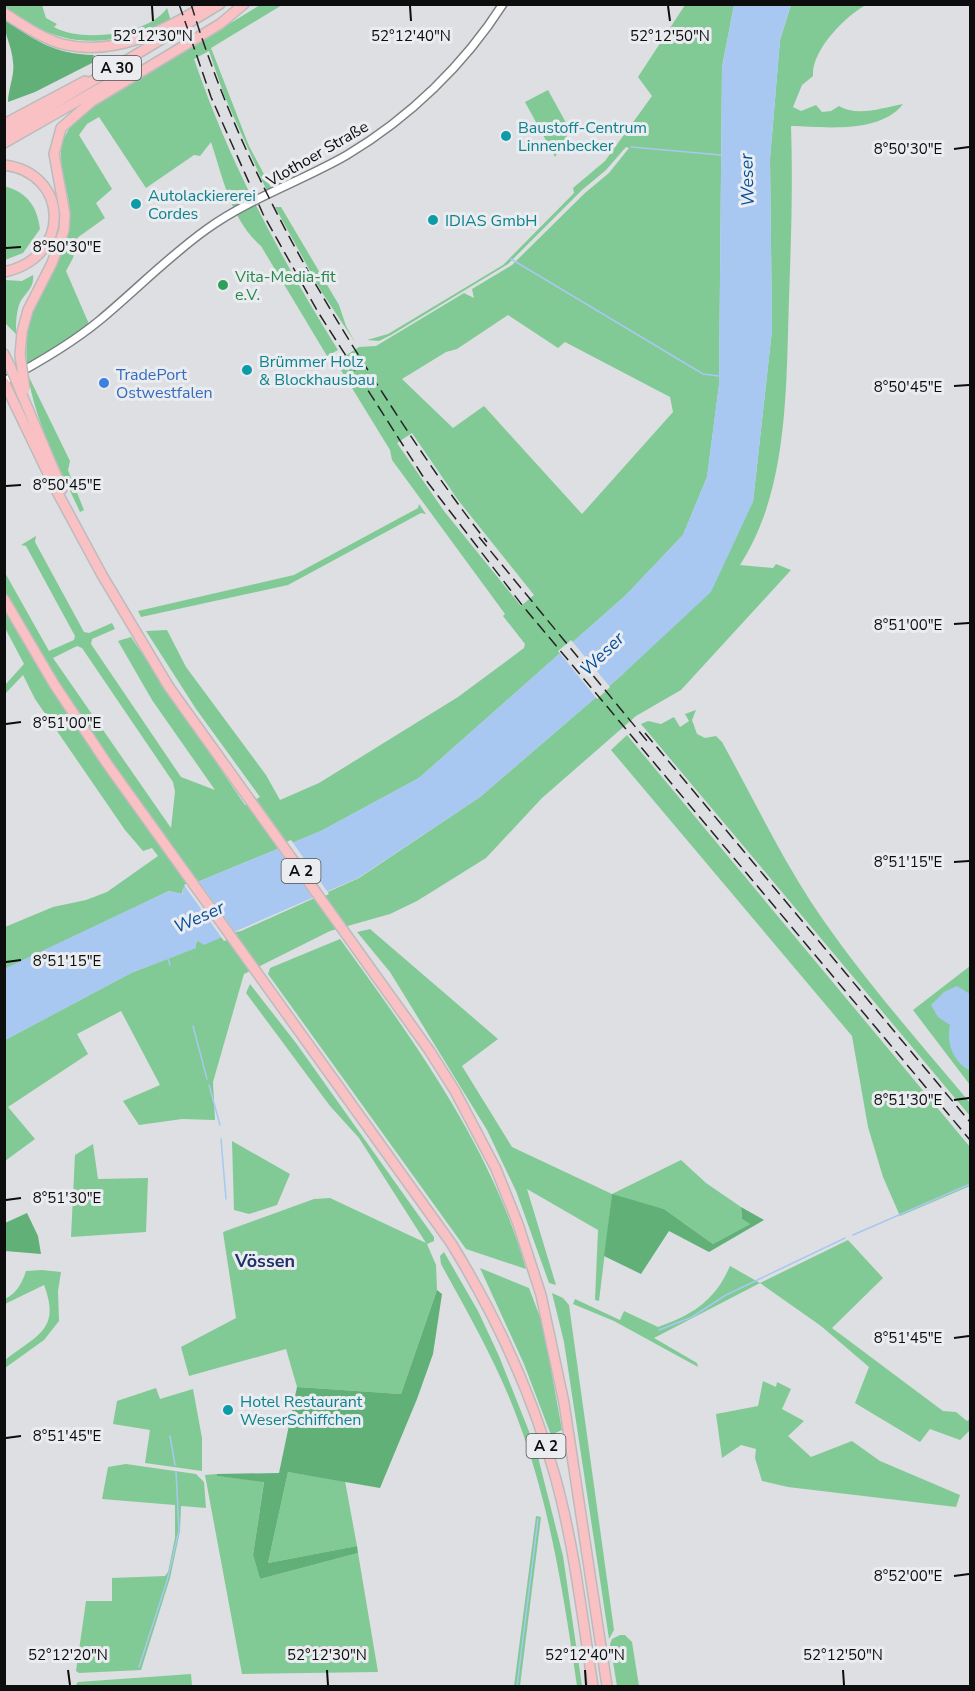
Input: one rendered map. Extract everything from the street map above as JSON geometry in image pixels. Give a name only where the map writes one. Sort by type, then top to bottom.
[{"type":"highway","name":"A 30","points":[[4,134],[209,8],[220,4]]},
{"type":"highway","name":"A 30","points":[[4,145],[244,4]]},
{"type":"highway","points":[[22,389],[20,355],[22,332],[28,310],[52,263],[64,230],[63,200],[54,162],[54,146],[61,128],[91,102],[220,24],[244,4]]},
{"type":"highway","points":[[4,13],[62,44],[97,47],[137,40],[209,8]]},
{"type":"highway","points":[[4,124],[209,8]]},
{"type":"highway","points":[[4,165],[26,172],[43,186],[50,198],[54,224],[51,238],[43,252],[32,263],[4,272]]},
{"type":"highway","points":[[4,354],[22,389],[44,457]]},
{"type":"highway","points":[[4,381],[44,457]]},
{"type":"highway","name":"A 2","points":[[44,457],[71,517],[169,687],[429,1050],[476,1129],[508,1196],[535,1272],[564,1403],[607,1686]]},
{"type":"highway","name":"A 2","points":[[4,599],[54,684],[161,840],[463,1262],[510,1352],[546,1446],[572,1554],[592,1686]]},
{"type":"main road","name":"Vlothoer Straße","points":[[4,381],[59,350],[98,322],[187,244],[217,222],[348,154],[386,128],[422,100],[443,79],[489,26],[503,4]]},
{"type":"green space","points":[[4,5],[42,5],[46,18],[57,24],[54,27],[81,35],[114,34],[146,25],[167,8],[171,21],[119,38],[86,41],[51,34],[22,19]]},
{"type":"green space","points":[[260,5],[282,5],[211,48],[249,146],[273,191],[266,189],[224,95],[209,51],[194,59],[223,135],[257,208],[338,350],[327,356],[261,246],[242,224],[229,198],[211,142],[200,156],[194,155],[146,188],[99,117],[87,124],[79,135],[112,189],[96,203],[105,218],[77,238],[73,258],[66,271],[92,331],[28,372],[27,339],[32,313],[63,252],[69,230],[70,213],[61,154],[63,140],[71,126],[85,112]]},
{"type":"green space","points":[[685,5],[734,5],[722,67],[719,385],[707,477],[683,535],[625,596],[419,778],[321,831],[183,888],[182,894],[169,891],[5,969],[5,927],[53,907],[86,900],[107,892],[158,856],[152,848],[143,851],[125,830],[35,699],[23,675],[5,694],[5,685],[24,664],[5,628],[4,571],[49,651],[74,640],[75,636],[26,546],[21,545],[36,536],[35,542],[84,632],[89,633],[112,623],[115,629],[92,639],[91,644],[181,777],[215,790],[152,700],[118,641],[131,637],[245,805],[260,797],[196,709],[146,631],[167,630],[186,667],[266,775],[280,800],[319,783],[458,697],[524,648],[525,644],[503,616],[505,614],[392,460],[390,450],[336,362],[359,347],[376,346],[464,293],[474,298],[472,289],[512,265],[585,193],[609,173],[629,148],[626,147],[606,170],[582,190],[508,264],[391,335],[379,341],[367,340],[388,334],[503,265],[574,193],[573,188],[605,161],[652,96],[638,77]],"holes":[[[508,315],[558,348],[565,342],[670,397],[673,412],[582,514],[484,406],[453,428],[402,379],[446,352],[457,349]],[[412,433],[458,500],[534,595],[521,606],[444,511],[397,443]],[[77,646],[82,648],[173,782],[175,792],[171,828],[53,658]]]},
{"type":"green space","points":[[791,5],[866,5],[839,26],[823,45],[817,56],[813,76],[802,85],[793,107],[801,111],[816,105],[822,112],[831,111],[839,106],[862,111],[903,104],[893,114],[880,120],[851,127],[791,126],[792,191],[787,367],[782,436],[768,504],[756,536],[740,565],[773,568],[776,564],[791,570],[681,690],[636,716],[542,798],[486,858],[417,901],[390,914],[330,931],[244,974],[213,1082],[215,1120],[182,1119],[139,1125],[123,1101],[160,1085],[121,1011],[77,1034],[88,1054],[8,1107],[35,1139],[5,1161],[5,1040],[131,973],[195,948],[197,940],[241,931],[359,878],[480,797],[623,674],[753,502],[772,330],[770,159],[780,40]]},
{"type":"green space","points":[[4,19],[26,34],[56,49],[94,55],[92,63],[35,92],[8,102],[13,67]]},
{"type":"green space","points":[[548,90],[570,130],[555,157],[525,102]]},
{"type":"green space","points":[[4,186],[25,196],[36,213],[40,229],[23,253],[5,260]]},
{"type":"green space","points":[[275,207],[281,207],[339,305],[346,326],[355,342],[321,291]]},
{"type":"green space","points":[[33,275],[31,288],[19,305],[16,334],[5,323],[5,280],[22,281]]},
{"type":"green space","points":[[29,377],[70,461],[68,470],[84,510],[80,512],[47,441],[38,416]]},
{"type":"green space","points":[[419,504],[426,514],[421,513],[288,585],[141,617],[138,611],[294,575],[418,508]]},
{"type":"green space","points":[[696,710],[692,720],[697,734],[705,738],[716,736],[722,742],[776,843],[811,902],[868,980],[970,1103],[970,1116],[641,724],[648,721],[661,724],[674,717],[680,727],[689,721],[685,714]]},
{"type":"green space","points":[[627,735],[970,1147],[970,1186],[900,1216],[883,1177],[868,1127],[852,1036],[611,750]]},
{"type":"green space","points":[[370,929],[498,1039],[462,1066],[512,1147],[612,1194],[681,1160],[706,1183],[741,1207],[742,1219],[750,1224],[713,1244],[664,1209],[612,1195],[599,1301],[595,1300],[598,1230],[527,1189],[556,1285],[549,1283],[516,1191],[487,1130],[390,972],[357,932]]},
{"type":"green space","points":[[340,939],[448,1096],[493,1180],[526,1269],[466,1249],[268,974],[270,968]]},
{"type":"green space","points":[[970,966],[970,1085],[913,1010]]},
{"type":"green space","points":[[250,984],[296,1043],[434,1237],[434,1241],[427,1244],[436,1265],[437,1290],[401,1394],[297,1387],[286,1349],[189,1376],[181,1347],[236,1318],[223,1232],[314,1199],[330,1198],[426,1243],[359,1138],[330,1106],[246,993]]},
{"type":"green space","points":[[232,1141],[290,1174],[277,1205],[249,1214],[234,1210]]},
{"type":"green space","points":[[93,1144],[98,1179],[148,1178],[146,1232],[71,1237],[75,1155]]},
{"type":"green space","points":[[612,1194],[664,1209],[713,1244],[750,1224],[742,1219],[741,1207],[764,1220],[709,1252],[669,1231],[641,1274],[604,1256]]},
{"type":"green space","points":[[27,1213],[38,1236],[41,1254],[5,1251],[5,1223]]},
{"type":"green space","points":[[848,1240],[883,1278],[832,1328],[943,1411],[956,1412],[967,1421],[970,1419],[970,1430],[960,1440],[930,1429],[920,1442],[855,1403],[869,1367],[821,1326],[760,1283]]},
{"type":"green space","points":[[444,1252],[478,1311],[499,1356],[536,1449],[563,1556],[582,1686],[577,1686],[555,1552],[529,1452],[501,1380],[441,1264],[440,1256]]},
{"type":"green space","points":[[730,1266],[760,1283],[654,1338],[697,1363],[698,1367],[614,1321],[573,1304],[575,1299],[620,1320],[624,1311],[658,1327],[692,1312],[710,1298]]},
{"type":"green space","points":[[480,1268],[529,1288],[543,1325],[562,1430],[551,1435],[524,1364]]},
{"type":"green space","points":[[26,1271],[61,1272],[58,1291],[59,1321],[44,1340],[5,1368],[5,1360],[43,1330],[50,1312],[44,1285],[5,1304],[5,1299],[13,1294],[23,1280]]},
{"type":"green space","points":[[437,1290],[442,1294],[433,1354],[380,1488],[288,1472],[268,1563],[357,1546],[358,1553],[260,1579],[253,1555],[264,1482],[217,1476],[217,1474],[279,1473],[297,1387],[401,1394]]},
{"type":"green space","points":[[552,1293],[563,1298],[569,1305],[614,1630],[609,1639],[564,1342]]},
{"type":"green space","points":[[763,1381],[776,1387],[777,1382],[791,1389],[782,1409],[804,1421],[788,1436],[811,1457],[852,1441],[880,1461],[960,1495],[956,1507],[788,1487],[762,1481],[755,1458],[756,1449],[741,1445],[722,1458],[716,1414],[758,1406]]},
{"type":"green space","points":[[156,1388],[160,1399],[193,1389],[202,1438],[202,1471],[145,1463],[150,1430],[113,1424],[117,1401]]},
{"type":"green space","points":[[126,1464],[196,1474],[204,1482],[206,1508],[181,1506],[180,1531],[170,1578],[141,1670],[79,1673],[76,1671],[86,1601],[112,1601],[112,1578],[165,1576],[168,1572],[175,1538],[175,1505],[102,1499],[108,1467]]},
{"type":"green space","points":[[288,1472],[345,1481],[357,1546],[268,1563]]},
{"type":"green space","points":[[217,1474],[217,1476],[264,1481],[253,1555],[260,1579],[358,1553],[378,1672],[242,1674],[205,1475]]},
{"type":"green space","points":[[536,1516],[541,1517],[520,1686],[514,1686]]},
{"type":"green space","points":[[625,1635],[632,1642],[639,1686],[617,1686],[610,1644],[612,1639]]},
{"type":"green space","points":[[191,1674],[192,1686],[75,1686],[78,1682]]},
{"type":"water","name":"Weser","points":[[734,5],[791,5],[780,40],[770,159],[772,330],[753,502],[711,592],[623,674],[480,797],[358,878],[204,945],[196,940],[196,948],[131,973],[5,1040],[4,969],[169,891],[183,894],[183,888],[321,831],[419,778],[625,596],[683,535],[707,477],[719,385],[722,68]]},
{"type":"water","points":[[957,986],[970,994],[969,1070],[959,1062],[952,1051],[949,1038],[950,1025],[938,1017],[931,1005],[944,992]]},
{"type":"pier","points":[[571,640],[610,687],[597,699],[558,651]]},
{"type":"pier","points":[[291,840],[329,894],[315,901],[276,846]]},
{"type":"pier","points":[[197,879],[238,936],[224,941],[184,885]]},
{"type":"waterway","points":[[631,147],[721,155]]},
{"type":"waterway","points":[[511,259],[703,374],[719,376]]},
{"type":"waterway","points":[[168,959],[170,965]]},
{"type":"waterway","points":[[193,1026],[207,1079]]},
{"type":"waterway","points":[[209,1085],[220,1125]]},
{"type":"waterway","points":[[221,1139],[226,1199]]},
{"type":"waterway","points":[[853,1235],[970,1184]]},
{"type":"waterway","points":[[659,1330],[692,1317],[726,1295],[845,1238]]},
{"type":"waterway","points":[[170,1436],[175,1465]]},
{"type":"waterway","points":[[139,1667],[167,1581],[179,1530],[176,1472]]},
{"type":"waterway","points":[[517,1686],[538,1519]]},
{"type":"railway","points":[[179,4],[211,97],[263,214],[318,312],[422,475],[522,605],[970,1140]]},
{"type":"railway","points":[[191,4],[207,54],[247,151],[318,289],[414,441],[487,542]]},
{"type":"railway","points":[[479,537],[647,741]]},
{"type":"railway","points":[[645,733],[970,1122]]},
{"type":"place","name":"Baustoff-Centrum Linnenbecker","points":[[506,136]]},
{"type":"place","name":"Autolackiererei Cordes","points":[[136,204]]},
{"type":"place","name":"IDIAS GmbH","points":[[433,220]]},
{"type":"place","name":"Vita-Media-fit e.V.","points":[[223,285]]},
{"type":"place","name":"Brümmer Holz & Blockhausbau","points":[[247,370]]},
{"type":"place","name":"TradePort Ostwestfalen","points":[[104,383]]},
{"type":"place","name":"Hotel Restaurant WeserSchiffchen","points":[[228,1410]]},
{"type":"district","name":"Vössen","points":[[265,1261]]}]
